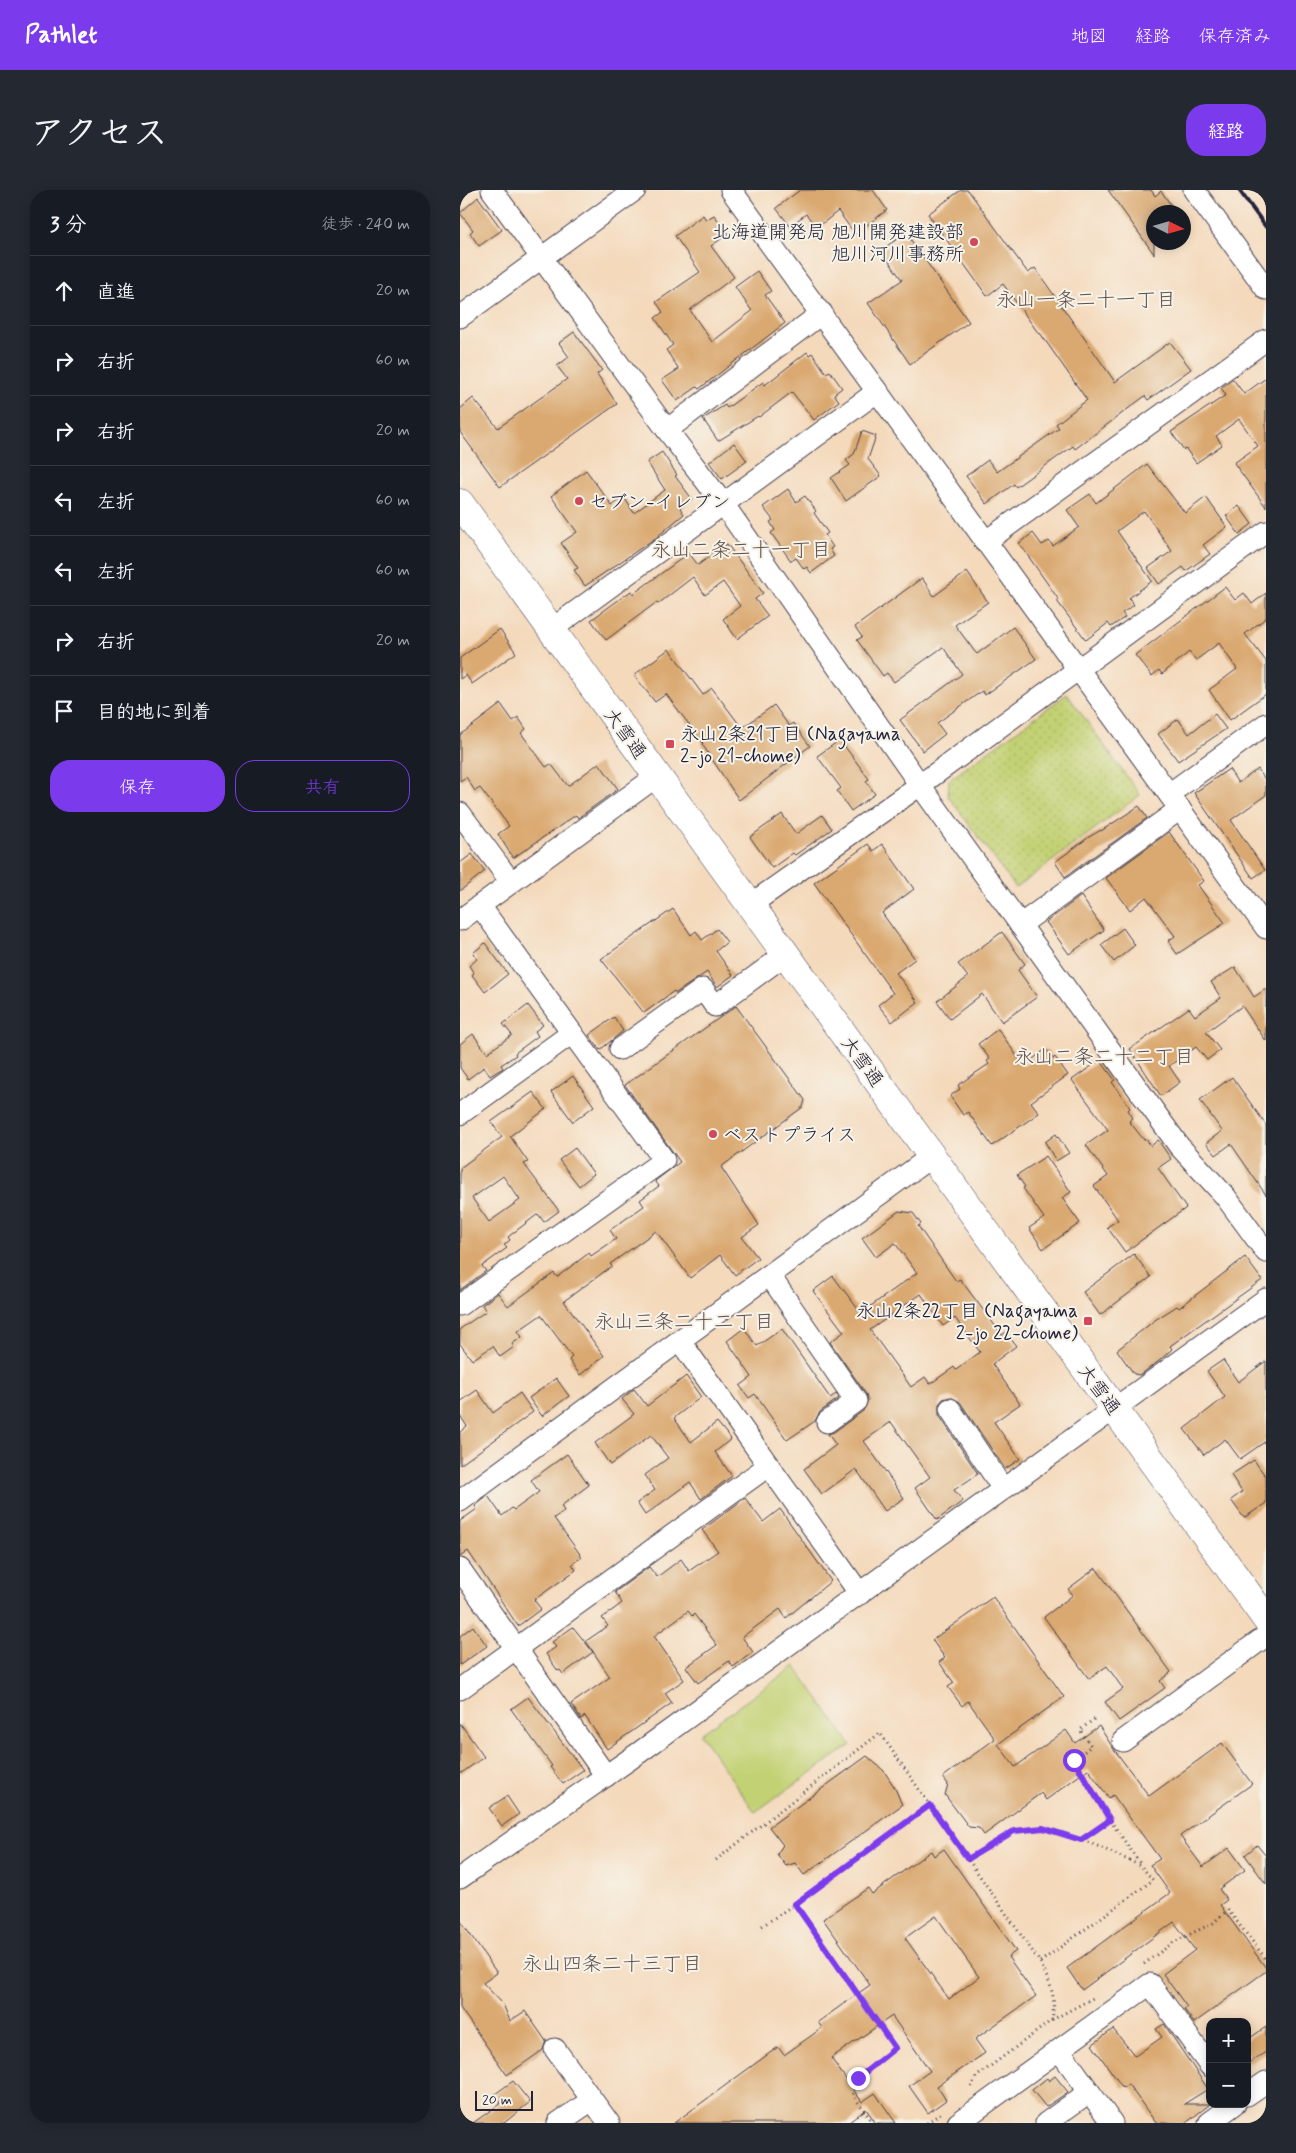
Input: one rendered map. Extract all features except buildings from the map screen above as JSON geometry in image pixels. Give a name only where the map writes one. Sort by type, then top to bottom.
[{"type":"highway","name":"大雪通","points":[[460,503],[1113,1408],[1262,1606]]},
{"type":"street","points":[[492,190],[667,430],[724,504],[920,785],[1179,1146],[1225,1196],[1266,1252]]},
{"type":"street","points":[[460,317],[635,190]]},
{"type":"street","points":[[731,190],[822,313],[985,542],[1264,923]]},
{"type":"street","points":[[1194,190],[1266,289]]},
{"type":"street","points":[[667,430],[822,313]]},
{"type":"street","points":[[985,542],[1266,340]]},
{"type":"street","points":[[552,629],[878,391]]},
{"type":"street","points":[[750,905],[920,785],[1266,532]]},
{"type":"street","points":[[1020,925],[1266,724]]},
{"type":"street","points":[[460,920],[657,776]]},
{"type":"street","points":[[460,813],[511,882]]},
{"type":"street","points":[[460,1305],[664,1160],[480,906]]},
{"type":"street","points":[[620,1049],[703,989],[715,1006],[786,954]]},
{"type":"street","points":[[460,1114],[572,1033]]},
{"type":"street","points":[[460,1501],[932,1156]]},
{"type":"street","points":[[770,1276],[856,1402],[827,1422]]},
{"type":"street","points":[[460,1878],[860,1594],[1113,1408],[1264,1305]]},
{"type":"street","points":[[680,1341],[860,1594]]},
{"type":"street","points":[[950,1409],[1003,1489]]},
{"type":"street","points":[[460,1689],[768,1466]]},
{"type":"street","points":[[460,1570],[606,1776]]},
{"type":"street","points":[[1123,1741],[1266,1636]]},
{"type":"street","points":[[951,2117],[1060,2051],[1150,1984],[1208,2063]]},
{"type":"street","points":[[555,2049],[608,2123]]},
{"type":"street","points":[[1060,2051],[1112,2123]]},
{"type":"street","points":[[1251,2092],[1266,2082]]},
{"type":"street","points":[[1046,2123],[1090,2092]]},
{"type":"street","points":[[558,2123],[592,2100]]},
{"type":"street","points":[[1209,2123],[1230,2108]]},
{"type":"path","points":[[1040,1962],[1153,1880],[1110,1820],[1074,1760],[1091,1746],[1080,1730],[1094,1719]]},
{"type":"path","points":[[716,1860],[880,1733],[1040,1962],[1052,1990],[1055,2005],[1052,2020]]},
{"type":"path","points":[[762,1926],[930,1805]]},
{"type":"path","points":[[1081,1840],[1110,1820]]},
{"type":"path","points":[[968,1859],[1014,1831],[1043,1828],[1081,1840],[1142,1866]]},
{"type":"path","points":[[795,1904],[895,2048],[858,2078],[853,2095],[873,2123]]},
{"type":"path","points":[[1143,1964],[1174,1942],[1213,1923],[1228,1910],[1266,1958]]},
{"type":"path","points":[[967,2094],[976,2077],[1052,2020],[1095,1998]]},
{"type":"path","points":[[927,2123],[951,2117]]},
{"type":"green space","points":[[1067,694],[1140,795],[1016,888],[948,796],[949,780]]},
{"type":"green space","points":[[795,1666],[851,1745],[755,1812],[700,1734]]},
{"type":"railway","points":[[1239,190],[1266,227]]},
{"type":"place","name":"北海道開発局 旭川開発建設部 旭川河川事務所","points":[[974,242]]},
{"type":"place","name":"セブン-イレブン","points":[[579,501]]},
{"type":"place","name":"永山2条21丁目 (Nagayama 2-jo 21-chome)","points":[[670,744]]},
{"type":"place","name":"ベストプライス","points":[[713,1134]]},
{"type":"place","name":"永山2条22丁目 (Nagayama 2-jo 22-chome)","points":[[1088,1321]]},
{"type":"district","name":"永山一条二十一丁目","points":[[1086,299]]},
{"type":"district","name":"永山二条二十一丁目","points":[[741,549]]},
{"type":"district","name":"永山二条二十二丁目","points":[[1104,1056]]},
{"type":"district","name":"永山三条二十二丁目","points":[[684,1321]]},
{"type":"district","name":"永山四条二十三丁目","points":[[612,1963]]},
{"type":"route","points":[[858,2078],[895,2048],[795,1904],[930,1805],[968,1859],[1014,1831],[1043,1828],[1081,1840],[1110,1820],[1074,1760]]}]
